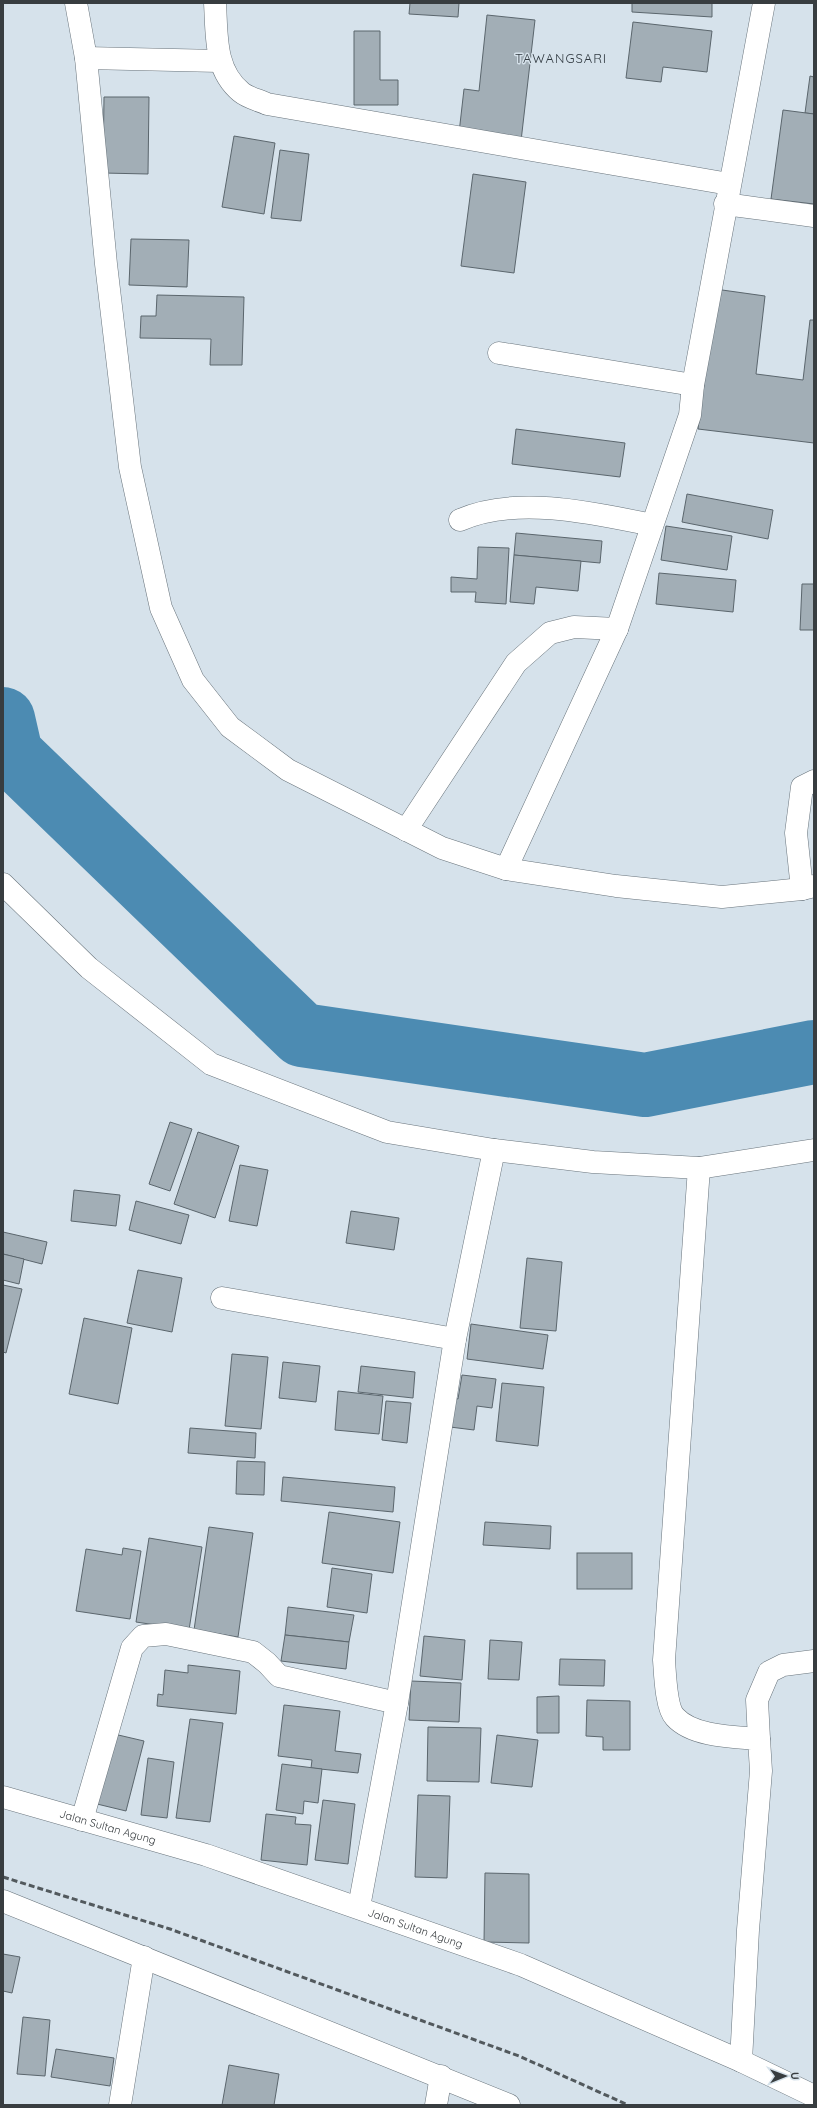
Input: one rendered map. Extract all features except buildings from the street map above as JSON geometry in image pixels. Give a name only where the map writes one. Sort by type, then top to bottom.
[{"type":"street","points":[[76,3],[86,58],[106,264],[130,467],[162,608],[193,680],[230,727],[288,770],[442,848],[506,869],[616,886],[722,897],[808,888],[796,832],[802,787],[814,781]]},
{"type":"street","points":[[215,3],[219,61],[229,79],[242,93],[267,104],[727,194],[814,216]]},
{"type":"street","points":[[506,869],[617,629],[690,415],[693,384],[727,194],[764,3]]},
{"type":"street","points":[[86,58],[219,61]]},
{"type":"street","points":[[499,353],[693,384]]},
{"type":"street","points":[[460,520],[485,511],[544,508],[591,512],[652,525]]},
{"type":"street","points":[[406,830],[516,663],[550,633],[574,627],[617,629]]},
{"type":"street","points":[[3,884],[89,968],[211,1064],[386,1132],[494,1150],[593,1162],[699,1168],[814,1150]]},
{"type":"street","points":[[359,1907],[397,1703],[455,1339],[494,1150]]},
{"type":"street","points":[[699,1168],[664,1660],[666,1693],[674,1717],[692,1729],[724,1736],[759,1739]]},
{"type":"street","points":[[222,1298],[455,1339]]},
{"type":"street","points":[[82,1820],[132,1648],[143,1636],[166,1634],[253,1652],[267,1662],[279,1676],[397,1703]]},
{"type":"street","points":[[741,2061],[748,1930],[761,1771],[757,1700],[769,1672],[783,1665],[814,1661]]},
{"type":"street","name":"Jalan Sultan Agung","points":[[3,1797],[206,1855],[359,1907],[521,1965],[741,2061],[814,2096]]},
{"type":"street","points":[[3,1901],[441,2076],[509,2105]]},
{"type":"street","points":[[120,2105],[144,1957]]},
{"type":"street","points":[[436,2105],[441,2076]]},
{"type":"waterway","points":[[3,719],[11,754],[302,1035],[645,1085],[814,1052]]},
{"type":"railway","points":[[3,1877],[170,1929],[519,2056],[628,2105]]},
{"type":"district","name":"TAWANGSARI","points":[[561,58]]}]
